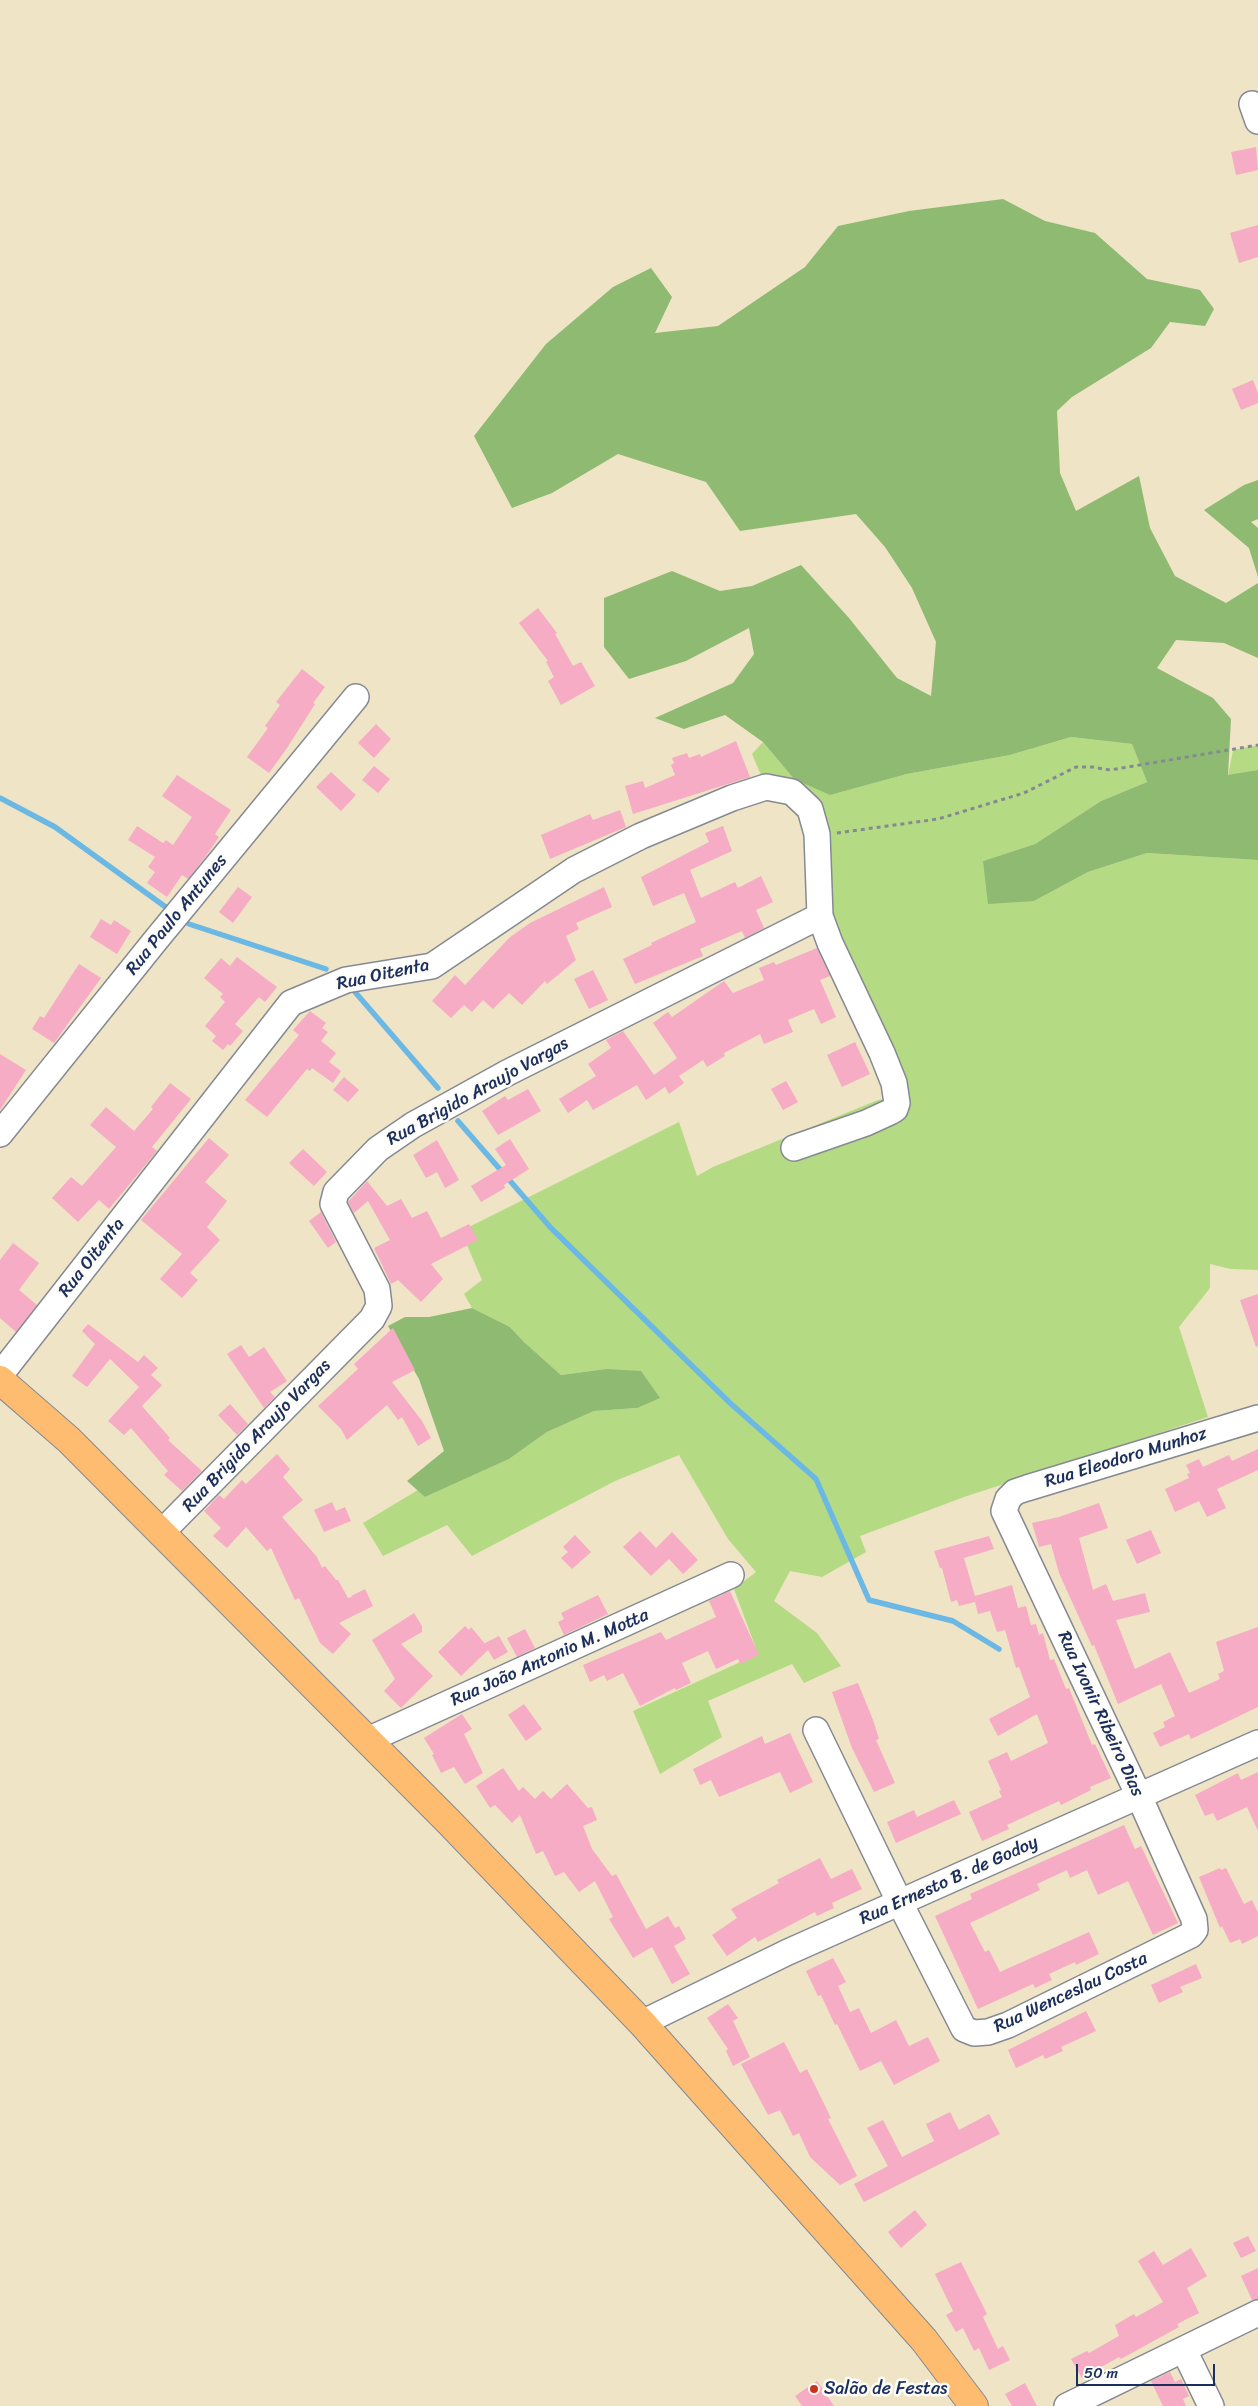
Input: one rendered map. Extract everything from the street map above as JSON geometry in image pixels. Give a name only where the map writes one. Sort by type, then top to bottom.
[{"type":"main road","points":[[0,1380],[69,1440],[368,1740],[642,2023],[918,2333],[974,2406]]},
{"type":"street","name":"Rua Paulo Antunes","points":[[0,1134],[156,940],[356,698]]},
{"type":"street","name":"Rua Oitenta","points":[[0,1375],[291,1003],[346,980],[432,966],[574,870],[641,836],[753,791],[766,787],[792,792],[810,808],[817,834]]},
{"type":"street","points":[[794,1148],[866,1123],[895,1109],[897,1103],[894,1083],[882,1053],[830,943],[820,916],[817,834]]},
{"type":"street","name":"Rua Brigido Araujo Vargas","points":[[161,1533],[372,1319],[379,1306],[377,1288],[333,1204],[336,1192],[378,1148],[507,1073],[820,916]]},
{"type":"street","name":"Rua Eleodoro Munhoz","points":[[1004,1511],[1008,1499],[1015,1492],[1258,1418]]},
{"type":"street","name":"Rua Ivonir Ribeiro Dias","points":[[1004,1511],[1139,1796],[1194,1919]]},
{"type":"street","name":"Rua João Antonio M. Motta","points":[[368,1740],[731,1575]]},
{"type":"street","name":"Rua Wenceslau Costa","points":[[816,1730],[964,2029],[974,2033],[988,2032],[1008,2025],[1191,1935],[1195,1930],[1194,1919]]},
{"type":"street","name":"Rua Ernesto B. de Godoy","points":[[642,2023],[788,1952],[1258,1743]]},
{"type":"street","points":[[1067,2406],[1258,2313]]},
{"type":"street","points":[[1184,2350],[1211,2406]]},
{"type":"path","points":[[817,834],[938,819],[1024,793],[1076,767],[1092,766],[1110,770],[1258,745]]},
{"type":"green space","points":[[1003,199],[1045,221],[1095,233],[1147,279],[1200,290],[1214,309],[1205,326],[1170,322],[1151,348],[1072,397],[1057,411],[1060,473],[1076,511],[1139,476],[1150,528],[1175,576],[1226,603],[1258,583],[1258,658],[1224,643],[1176,640],[1157,668],[1213,698],[1231,719],[1228,775],[1258,770],[1258,860],[1147,853],[1088,872],[1034,901],[988,904],[983,861],[1035,844],[1101,801],[1147,782],[1132,744],[1071,737],[1010,755],[907,774],[830,795],[794,779],[763,742],[725,715],[684,729],[655,718],[733,683],[754,654],[749,628],[686,661],[629,679],[604,647],[604,598],[672,571],[720,591],[752,586],[801,565],[849,618],[897,678],[931,696],[936,642],[912,588],[885,547],[856,514],[740,531],[706,482],[618,454],[552,493],[512,508],[474,436],[546,344],[613,287],[651,268],[672,297],[655,333],[718,326],[805,267],[838,226],[909,211]]},
{"type":"green space","points":[[1258,480],[1258,519],[1251,522],[1258,528],[1258,577],[1249,548],[1204,510],[1244,485]]},
{"type":"green space","points":[[1071,737],[1132,744],[1147,782],[1101,801],[1035,844],[983,861],[1034,901],[1088,872],[1147,853],[1258,860],[1258,1270],[1231,1269],[1210,1264],[1210,1288],[1179,1327],[1208,1417],[964,1497],[860,1536],[866,1552],[822,1577],[790,1571],[774,1601],[817,1633],[841,1666],[804,1683],[792,1664],[708,1701],[722,1737],[660,1774],[633,1711],[758,1654],[734,1589],[756,1572],[728,1539],[679,1455],[615,1481],[472,1556],[447,1525],[383,1556],[363,1523],[418,1490],[425,1497],[509,1459],[547,1432],[594,1411],[637,1408],[606,1369],[561,1375],[510,1327],[472,1308],[464,1294],[482,1280],[461,1231],[679,1122],[697,1176],[713,1167],[878,1100],[901,1097],[836,945],[810,809],[766,787],[752,754],[763,742],[794,779],[837,793],[907,774],[1010,755]]},
{"type":"green space","points":[[1258,745],[1258,770],[1228,776],[1233,750]]},
{"type":"green space","points":[[472,1308],[510,1327],[561,1375],[606,1369],[641,1371],[660,1398],[637,1408],[594,1411],[547,1432],[509,1459],[425,1497],[407,1481],[444,1451],[419,1379],[388,1326],[405,1317],[429,1317]]},
{"type":"building","points":[[1256,147],[1258,170],[1236,175],[1231,152]]},
{"type":"building","points":[[1258,225],[1258,257],[1239,263],[1230,233]]},
{"type":"building","points":[[1253,380],[1258,393],[1258,403],[1241,410],[1232,389]]},
{"type":"building","points":[[538,608],[557,633],[555,634],[573,666],[581,662],[595,686],[561,705],[548,681],[554,677],[546,662],[548,661],[519,623]]},
{"type":"building","points":[[302,669],[325,687],[269,773],[247,757],[268,728],[265,726],[280,705],[276,702]]},
{"type":"building","points":[[376,724],[391,739],[374,758],[358,743]]},
{"type":"building","points":[[736,741],[750,777],[633,814],[625,786],[643,781],[645,788],[675,775],[671,765],[674,763],[672,758],[687,753],[689,758],[700,754],[701,757]]},
{"type":"building","points":[[374,766],[390,779],[378,793],[362,780]]},
{"type":"building","points":[[331,772],[356,795],[341,811],[316,787]]},
{"type":"building","points":[[177,775],[231,810],[215,834],[219,837],[206,856],[188,879],[182,875],[167,897],[147,883],[155,872],[148,867],[155,857],[128,840],[137,826],[163,843],[166,840],[173,845],[192,817],[162,796]]},
{"type":"building","points":[[620,810],[626,827],[550,859],[541,835],[590,814],[593,820]]},
{"type":"building","points":[[723,826],[732,851],[690,870],[701,898],[735,882],[738,888],[761,876],[773,902],[756,910],[764,928],[745,938],[742,931],[700,949],[703,956],[635,984],[623,959],[652,945],[651,943],[696,922],[684,893],[653,906],[641,877],[709,842],[705,833]]},
{"type":"building","points":[[238,887],[252,897],[233,923],[219,912]]},
{"type":"building","points":[[604,887],[612,907],[576,923],[579,929],[566,936],[576,960],[547,984],[545,981],[522,1005],[509,993],[493,1009],[483,1000],[472,1012],[464,1005],[451,1018],[432,1001],[455,975],[465,985],[509,938],[530,923]]},
{"type":"building","points":[[101,919],[111,925],[114,920],[131,931],[117,954],[90,937]]},
{"type":"building","points":[[817,948],[830,976],[820,980],[836,1017],[821,1024],[814,1009],[788,1020],[793,1032],[764,1044],[760,1034],[724,1053],[725,1056],[707,1067],[703,1060],[679,1076],[684,1083],[669,1094],[665,1087],[646,1100],[637,1085],[593,1110],[587,1100],[568,1113],[559,1099],[596,1076],[588,1064],[611,1048],[606,1040],[623,1031],[654,1075],[677,1058],[653,1023],[668,1012],[672,1017],[724,981],[733,993],[764,980],[759,968],[774,962],[776,965]]},
{"type":"building","points":[[237,957],[277,987],[265,1002],[259,997],[235,1024],[243,1031],[230,1046],[228,1044],[223,1050],[212,1041],[216,1036],[205,1026],[225,1002],[220,997],[223,994],[204,978],[221,958],[230,966]]},
{"type":"building","points":[[79,964],[101,978],[54,1043],[32,1029],[40,1016],[44,1018]]},
{"type":"building","points":[[593,970],[608,1000],[589,1009],[574,979]]},
{"type":"building","points":[[310,1011],[326,1023],[322,1028],[328,1032],[321,1041],[336,1053],[329,1062],[341,1071],[333,1083],[312,1068],[310,1071],[307,1069],[267,1117],[245,1100],[299,1035],[293,1030]]},
{"type":"building","points":[[855,1042],[870,1074],[842,1087],[827,1055]]},
{"type":"building","points":[[0,1054],[26,1070],[0,1110]]},
{"type":"building","points":[[344,1077],[359,1090],[348,1102],[333,1090]]},
{"type":"building","points":[[786,1081],[798,1102],[783,1110],[771,1089]]},
{"type":"building","points":[[170,1083],[191,1099],[152,1147],[157,1151],[109,1209],[99,1200],[78,1222],[52,1198],[71,1177],[82,1186],[116,1147],[90,1125],[106,1107],[134,1131],[153,1109],[151,1107]]},
{"type":"building","points":[[528,1089],[541,1111],[498,1135],[482,1111],[505,1096],[508,1100]]},
{"type":"building","points":[[209,1138],[229,1155],[205,1182],[227,1201],[207,1227],[220,1240],[190,1273],[198,1280],[182,1298],[160,1279],[182,1254],[141,1220]]},
{"type":"building","points":[[510,1139],[529,1169],[504,1185],[505,1188],[481,1202],[471,1186],[506,1165],[495,1149]]},
{"type":"building","points":[[437,1140],[459,1180],[445,1188],[437,1172],[426,1178],[413,1155]]},
{"type":"building","points":[[303,1149],[327,1172],[314,1186],[289,1163]]},
{"type":"building","points":[[367,1181],[387,1206],[401,1199],[412,1218],[427,1211],[441,1238],[469,1224],[478,1240],[431,1264],[443,1279],[421,1302],[398,1280],[391,1284],[374,1248],[390,1240],[368,1201],[354,1213],[348,1202]]},
{"type":"building","points":[[321,1212],[336,1242],[328,1248],[309,1221]]},
{"type":"building","points":[[13,1243],[39,1263],[19,1290],[37,1305],[16,1332],[0,1318],[0,1260]]},
{"type":"building","points":[[1258,1294],[1258,1346],[1256,1347],[1240,1300]]},
{"type":"building","points":[[88,1324],[138,1362],[144,1355],[158,1368],[151,1375],[162,1385],[142,1406],[170,1438],[168,1440],[202,1471],[182,1491],[164,1475],[168,1471],[131,1428],[124,1435],[108,1421],[139,1387],[110,1359],[87,1387],[72,1376],[95,1344],[82,1331]]},
{"type":"building","points":[[393,1328],[415,1370],[392,1382],[422,1421],[431,1438],[418,1446],[402,1417],[398,1420],[387,1405],[347,1440],[341,1429],[318,1406],[358,1369],[354,1364]]},
{"type":"building","points":[[241,1345],[249,1357],[264,1347],[287,1381],[270,1392],[275,1397],[264,1408],[227,1354]]},
{"type":"building","points":[[230,1404],[248,1424],[237,1435],[218,1415]]},
{"type":"building","points":[[1258,1449],[1258,1470],[1217,1489],[1226,1508],[1207,1517],[1199,1501],[1175,1512],[1165,1489],[1189,1478],[1187,1474],[1190,1473],[1186,1465],[1199,1459],[1203,1467],[1229,1455],[1232,1461]]},
{"type":"building","points":[[277,1454],[290,1469],[283,1477],[303,1500],[282,1517],[317,1557],[322,1568],[325,1566],[338,1580],[348,1598],[365,1589],[373,1606],[339,1623],[351,1634],[333,1654],[320,1643],[299,1598],[295,1600],[271,1548],[267,1551],[246,1527],[227,1548],[213,1536],[221,1528],[204,1511],[219,1495],[224,1499],[242,1480],[246,1484]]},
{"type":"building","points":[[332,1502],[336,1511],[345,1507],[351,1521],[324,1532],[314,1510]]},
{"type":"building","points":[[1099,1503],[1108,1528],[1079,1538],[1093,1590],[1106,1584],[1113,1601],[1145,1593],[1150,1612],[1116,1620],[1135,1669],[1170,1652],[1189,1693],[1220,1679],[1218,1674],[1224,1671],[1216,1642],[1258,1627],[1258,1707],[1191,1739],[1189,1734],[1160,1747],[1153,1733],[1165,1727],[1163,1722],[1175,1716],[1161,1684],[1118,1704],[1094,1645],[1092,1646],[1059,1573],[1051,1544],[1039,1547],[1032,1523],[1059,1517]]},
{"type":"building","points":[[1151,1530],[1161,1553],[1137,1564],[1126,1540]]},
{"type":"building","points":[[640,1531],[656,1548],[672,1532],[698,1560],[683,1574],[669,1559],[651,1576],[623,1547]]},
{"type":"building","points":[[575,1535],[591,1552],[572,1569],[561,1558],[568,1552],[563,1547]]},
{"type":"building","points":[[989,1536],[994,1549],[964,1558],[975,1596],[1012,1585],[1018,1608],[1026,1606],[1031,1625],[1036,1624],[1039,1635],[1043,1633],[1050,1660],[1054,1659],[1066,1689],[1069,1688],[1092,1745],[1095,1744],[1111,1778],[1090,1787],[1091,1790],[1061,1805],[1059,1801],[1007,1825],[1009,1829],[982,1841],[969,1812],[1002,1797],[999,1791],[1001,1790],[988,1761],[1007,1752],[1011,1761],[1048,1743],[1037,1714],[998,1736],[989,1719],[1030,1697],[1019,1667],[1016,1668],[1005,1630],[997,1632],[990,1611],[978,1614],[975,1602],[959,1606],[957,1600],[951,1602],[942,1568],[940,1568],[934,1551]]},
{"type":"building","points":[[730,1591],[759,1655],[740,1664],[738,1659],[716,1669],[708,1651],[682,1663],[691,1683],[676,1690],[675,1688],[640,1706],[623,1673],[607,1681],[604,1675],[590,1682],[583,1665],[661,1632],[666,1640],[716,1617],[709,1601]]},
{"type":"building","points":[[598,1595],[608,1614],[564,1635],[558,1622],[564,1619],[561,1613]]},
{"type":"building","points":[[414,1613],[422,1626],[422,1632],[401,1644],[433,1676],[401,1708],[384,1691],[395,1679],[372,1640]]},
{"type":"building","points":[[465,1626],[469,1630],[471,1627],[486,1645],[485,1643],[499,1636],[508,1652],[494,1660],[488,1650],[461,1676],[438,1652]]},
{"type":"building","points":[[525,1629],[535,1648],[517,1657],[507,1638]]},
{"type":"building","points":[[858,1683],[879,1739],[876,1740],[895,1783],[874,1792],[852,1748],[832,1692]]},
{"type":"building","points":[[524,1704],[542,1729],[526,1741],[508,1715]]},
{"type":"building","points":[[462,1714],[472,1729],[464,1734],[483,1773],[465,1784],[454,1767],[441,1773],[432,1755],[434,1754],[424,1738]]},
{"type":"building","points":[[790,1733],[813,1782],[790,1793],[780,1772],[719,1797],[711,1780],[700,1785],[693,1769],[762,1736],[765,1744]]},
{"type":"building","points":[[503,1768],[519,1791],[523,1787],[535,1799],[543,1791],[551,1799],[567,1784],[588,1808],[592,1807],[597,1820],[583,1826],[592,1849],[612,1876],[616,1874],[646,1929],[668,1916],[675,1928],[679,1926],[686,1939],[674,1946],[690,1974],[672,1984],[652,1947],[633,1958],[609,1919],[613,1917],[595,1881],[579,1892],[564,1872],[555,1876],[543,1851],[536,1854],[520,1815],[512,1823],[495,1805],[490,1808],[476,1786]]},
{"type":"building","points":[[1258,1772],[1258,1831],[1247,1807],[1217,1821],[1213,1813],[1205,1816],[1195,1795],[1238,1773],[1241,1780]]},
{"type":"building","points":[[954,1800],[961,1814],[896,1843],[887,1822],[914,1810],[917,1817]]},
{"type":"building","points":[[1124,1825],[1135,1849],[1141,1846],[1178,1923],[1153,1935],[1128,1881],[1098,1895],[1087,1870],[1070,1878],[1067,1870],[1037,1884],[1040,1890],[970,1923],[985,1952],[989,1950],[1000,1972],[1089,1932],[1099,1954],[1076,1965],[1075,1962],[1049,1974],[1052,1980],[1035,1988],[1033,1984],[978,2009],[935,1916],[972,1899],[970,1894]]},
{"type":"building","points":[[820,1858],[831,1879],[852,1869],[862,1889],[832,1903],[834,1908],[817,1916],[815,1912],[758,1942],[755,1937],[727,1956],[712,1935],[737,1918],[731,1909],[779,1883],[777,1880]]},
{"type":"building","points":[[1220,1868],[1221,1870],[1226,1868],[1244,1904],[1252,1900],[1258,1913],[1258,1936],[1242,1944],[1240,1939],[1230,1943],[1222,1926],[1220,1928],[1199,1877]]},
{"type":"building","points":[[833,1958],[846,1982],[838,1986],[850,2012],[859,2008],[871,2033],[896,2020],[909,2046],[928,2037],[940,2061],[894,2085],[881,2061],[860,2071],[837,2024],[835,2025],[821,1995],[818,1996],[806,1971]]},
{"type":"building","points":[[1196,1964],[1202,1978],[1180,1987],[1183,1992],[1159,2003],[1151,1985]]},
{"type":"building","points":[[728,2004],[738,2018],[733,2021],[750,2057],[733,2066],[726,2051],[728,2049],[707,2018]]},
{"type":"building","points":[[1086,2011],[1096,2031],[1061,2047],[1063,2051],[1045,2059],[1043,2055],[1016,2068],[1008,2050]]},
{"type":"building","points":[[784,2042],[800,2073],[807,2069],[831,2118],[828,2119],[857,2176],[840,2185],[810,2157],[799,2133],[793,2136],[780,2110],[768,2115],[741,2064]]},
{"type":"building","points":[[950,2112],[959,2130],[989,2114],[1000,2134],[864,2202],[854,2184],[888,2166],[867,2128],[883,2120],[902,2157],[934,2141],[926,2124]]},
{"type":"building","points":[[915,2210],[927,2225],[901,2248],[888,2232]]},
{"type":"building","points":[[1248,2236],[1256,2251],[1241,2258],[1233,2243]]},
{"type":"building","points":[[1191,2248],[1207,2276],[1187,2288],[1199,2313],[1177,2324],[1179,2327],[1082,2378],[1071,2359],[1087,2351],[1089,2353],[1119,2336],[1115,2325],[1134,2314],[1136,2317],[1163,2302],[1138,2261],[1154,2251],[1163,2265]]},
{"type":"building","points":[[961,2262],[987,2314],[983,2317],[998,2349],[1003,2346],[1010,2360],[989,2370],[979,2348],[974,2351],[963,2328],[956,2332],[946,2315],[953,2311],[935,2274]]},
{"type":"building","points":[[1258,2268],[1258,2299],[1252,2300],[1241,2276]]},
{"type":"building","points":[[1170,2372],[1175,2382],[1181,2379],[1189,2396],[1183,2399],[1186,2406],[1163,2406],[1151,2381]]},
{"type":"building","name":"Salão de Festas","points":[[817,2381],[834,2406],[802,2406],[795,2396]]},
{"type":"building","points":[[1025,2383],[1037,2406],[1012,2406],[1005,2394]]},
{"type":"waterway","points":[[0,798],[55,827],[167,908]]},
{"type":"waterway","points":[[189,924],[326,969]]},
{"type":"waterway","points":[[355,992],[438,1088]]},
{"type":"waterway","points":[[458,1121],[551,1228],[730,1403],[816,1479],[869,1600],[953,1621],[999,1649]]},
{"type":"place","name":"Salão de Festas","points":[[814,2389]]}]
